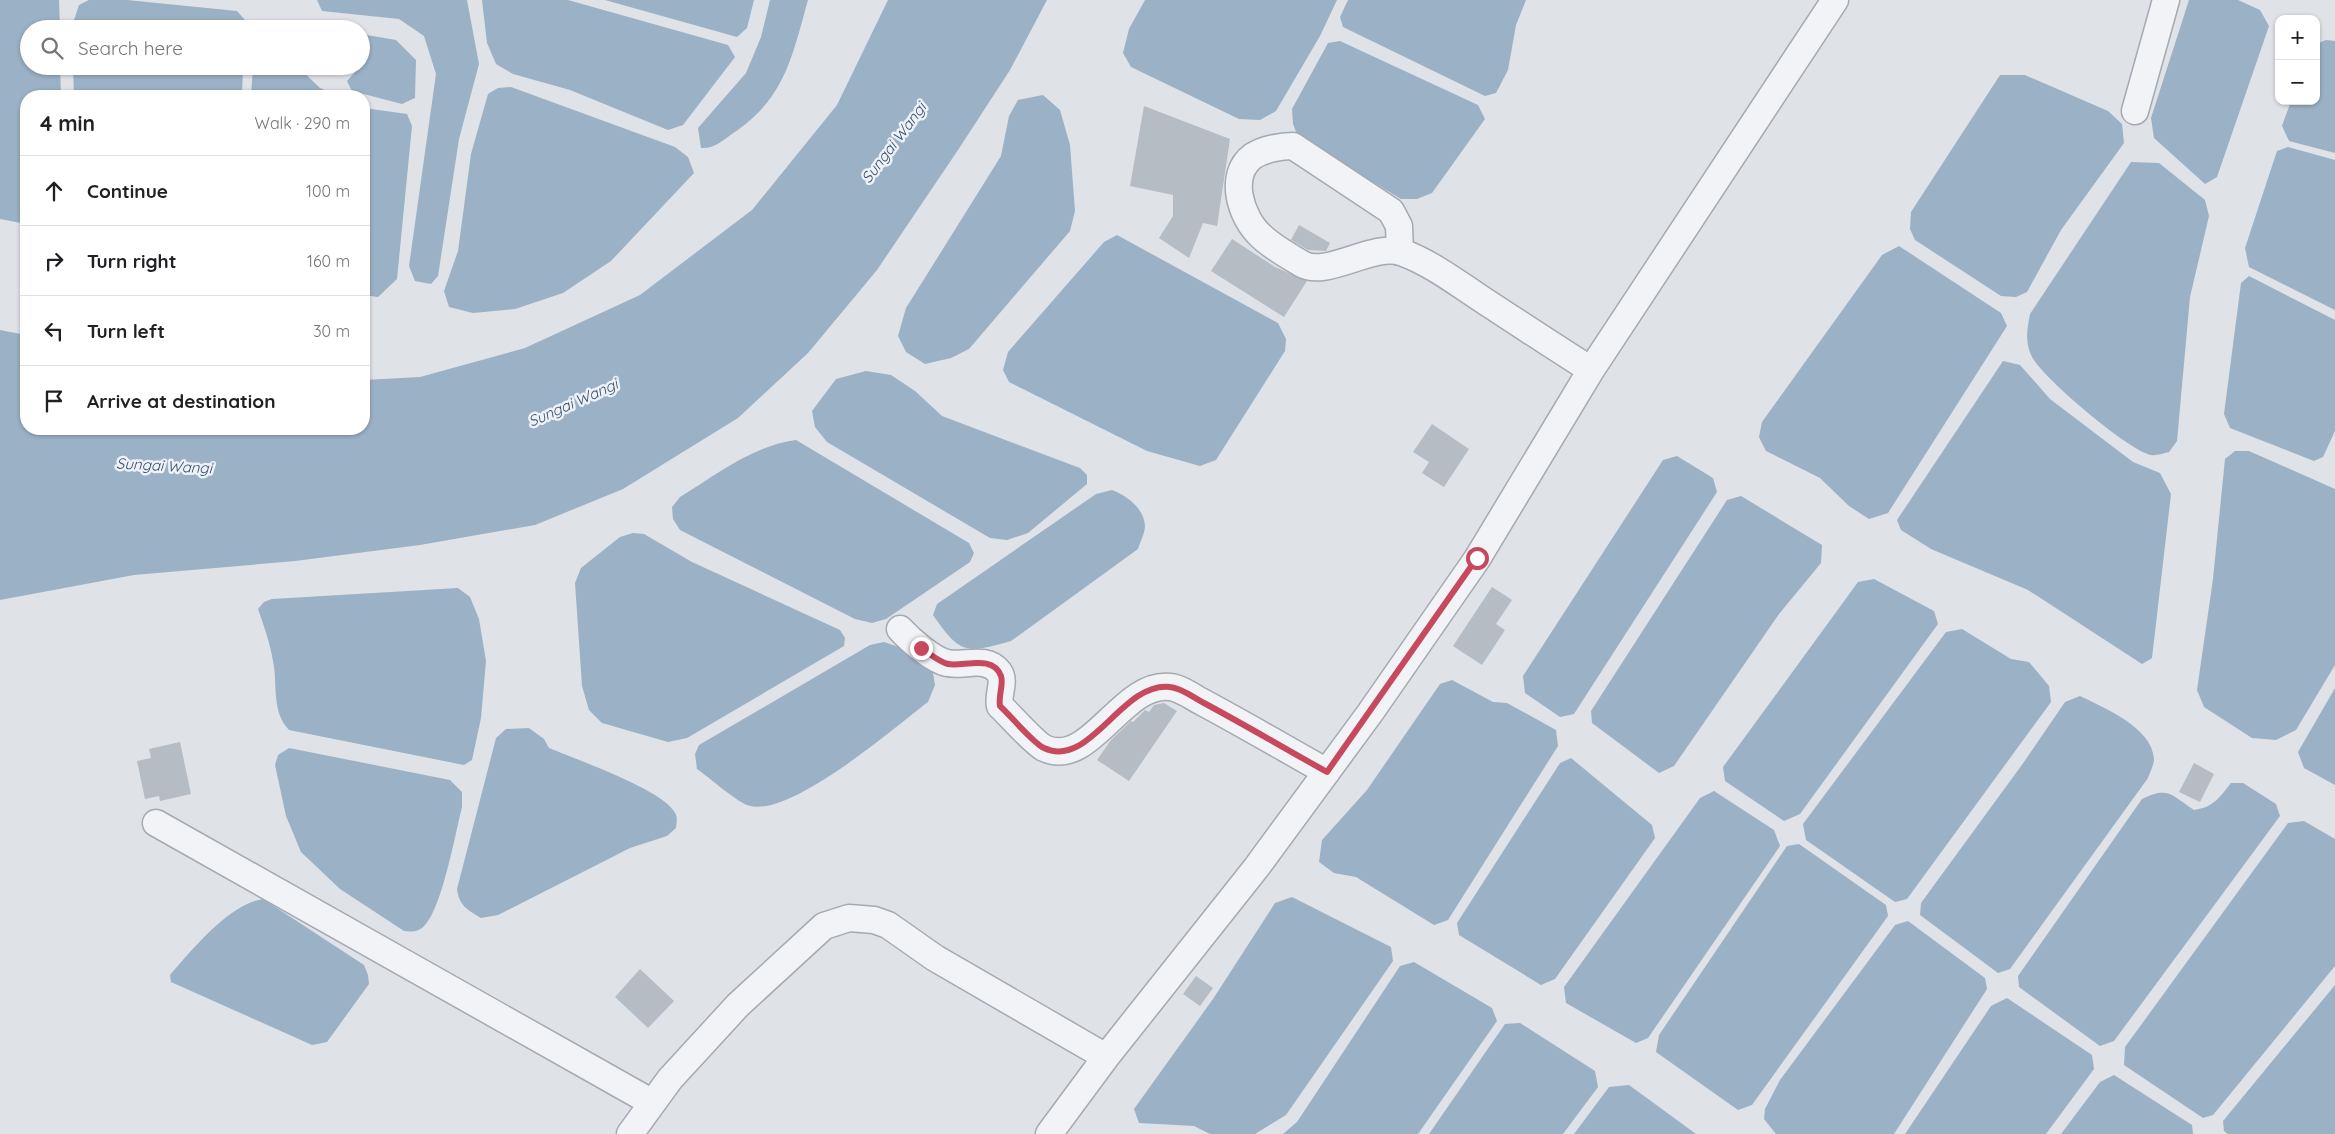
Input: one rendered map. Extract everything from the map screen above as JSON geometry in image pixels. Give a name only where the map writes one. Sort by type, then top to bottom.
[{"type":"street","points":[[1050,1134],[1106,1057],[1256,868],[1327,772],[1477,558],[1591,370],[1835,0]]},
{"type":"street","points":[[2135,111],[2166,0]]},
{"type":"street","points":[[1400,252],[1399,226],[1391,211],[1294,146],[1281,146],[1253,156],[1241,172],[1238,192],[1246,217],[1261,236],[1304,265],[1321,267],[1378,251],[1400,252],[1432,267],[1591,370]]},
{"type":"street","points":[[900,629],[921,648],[946,663],[969,662],[994,667],[1000,673],[1003,682],[998,699],[1000,706],[1043,748],[1058,751],[1072,749],[1085,742],[1138,695],[1170,686],[1210,706],[1327,772]]},
{"type":"street","points":[[156,822],[651,1102]]},
{"type":"street","points":[[630,1134],[651,1102],[670,1079],[738,1005],[824,926],[849,918],[874,920],[888,925],[936,958],[1106,1057]]},
{"type":"water","points":[[0,0],[59,0],[60,20],[20,20],[20,75],[60,75],[61,90],[20,90],[20,223],[0,219]]},
{"type":"water","points":[[89,0],[127,0],[237,11],[245,20],[74,20],[79,5]]},
{"type":"water","points":[[317,0],[467,0],[479,64],[459,139],[438,276],[431,284],[415,281],[409,266],[436,74],[424,36],[399,19],[322,11]]},
{"type":"water","points":[[482,0],[568,0],[728,45],[735,57],[683,125],[668,130],[570,90],[513,74],[496,64],[487,43]]},
{"type":"water","points":[[605,0],[754,0],[747,28],[737,37]]},
{"type":"water","points":[[770,0],[808,0],[797,40],[784,75],[764,106],[750,121],[718,144],[701,148],[698,128],[746,73],[761,37]]},
{"type":"water","name":"Sungai Wangi","points":[[888,0],[1047,0],[1010,70],[877,270],[808,353],[738,418],[623,489],[535,525],[420,545],[295,561],[134,575],[0,600],[0,330],[20,334],[20,435],[370,435],[370,380],[420,377],[525,348],[640,295],[752,210],[837,105]]},
{"type":"water","points":[[1145,0],[1337,0],[1320,36],[1276,111],[1260,120],[1239,119],[1131,67],[1123,53],[1129,29]]},
{"type":"water","points":[[1348,0],[1526,0],[1516,25],[1508,70],[1496,93],[1485,96],[1343,27],[1340,17]]},
{"type":"water","points":[[2189,0],[2238,0],[2260,10],[2269,26],[2217,177],[2205,184],[2154,138],[2151,118]]},
{"type":"water","points":[[370,36],[396,40],[416,60],[415,98],[402,104],[370,96],[370,90],[352,90],[347,81],[352,75],[370,75]]},
{"type":"water","points":[[2326,40],[2335,41],[2335,153],[2289,141],[2282,126],[2290,105],[2320,105],[2320,42]]},
{"type":"water","points":[[1340,41],[1478,105],[1485,119],[1432,193],[1417,199],[1401,199],[1298,137],[1293,124],[1292,109],[1328,43]]},
{"type":"water","points":[[73,75],[243,75],[242,90],[74,90]]},
{"type":"water","points":[[252,75],[306,75],[325,90],[251,90]]},
{"type":"water","points":[[2000,75],[2025,75],[2108,111],[2122,124],[2124,143],[2061,230],[2027,292],[2016,297],[2001,296],[1915,240],[1910,229],[1911,212]]},
{"type":"water","points":[[511,87],[675,147],[688,157],[694,173],[611,261],[563,293],[515,309],[473,313],[449,307],[444,291],[458,251],[471,154],[488,94],[498,88]]},
{"type":"water","points":[[1043,95],[1060,110],[1070,145],[1075,211],[1070,231],[969,349],[951,358],[925,364],[906,352],[898,336],[906,308],[1001,156],[1009,116],[1018,100]]},
{"type":"water","points":[[370,109],[407,114],[412,126],[397,279],[378,297],[370,296]]},
{"type":"water","points":[[2288,147],[2335,160],[2335,310],[2249,267],[2245,248],[2277,151]]},
{"type":"water","points":[[2131,162],[2159,163],[2205,200],[2209,216],[2190,297],[2177,441],[2169,452],[2155,455],[2151,455],[2124,441],[2067,395],[2038,365],[2031,355],[2027,340],[2030,314]]},
{"type":"water","points":[[1117,235],[1278,323],[1286,339],[1285,351],[1216,460],[1200,466],[1147,451],[1009,382],[1003,370],[1008,352],[1104,242]]},
{"type":"water","points":[[1899,246],[2001,313],[2007,326],[1888,513],[1869,519],[1849,506],[1820,478],[1766,451],[1759,437],[1762,422],[1882,255]]},
{"type":"water","points":[[2249,276],[2335,320],[2335,431],[2323,457],[2314,461],[2230,428],[2224,414],[2241,283]]},
{"type":"water","points":[[2003,361],[2020,365],[2050,399],[2133,462],[2160,473],[2171,494],[2152,658],[2142,664],[2028,590],[1931,549],[1901,530],[1897,520]]},
{"type":"water","points":[[866,371],[891,375],[915,391],[942,416],[1080,468],[1087,475],[1087,484],[1028,533],[1007,540],[990,538],[827,442],[815,427],[812,411],[836,379]]},
{"type":"water","points":[[796,440],[969,543],[974,553],[970,562],[886,619],[872,623],[855,619],[680,530],[673,519],[672,507],[680,497],[735,462],[765,448]]},
{"type":"water","points":[[2235,451],[2249,451],[2335,489],[2335,665],[2296,730],[2276,740],[2252,738],[2204,707],[2197,690],[2213,579],[2225,459]]},
{"type":"water","points":[[1677,456],[1713,478],[1717,492],[1574,714],[1560,717],[1525,693],[1523,676],[1663,460]]},
{"type":"water","points":[[1112,490],[1129,499],[1142,514],[1145,529],[1138,549],[1011,641],[983,648],[965,648],[957,644],[942,628],[933,615],[937,604],[1096,494]]},
{"type":"water","points":[[1741,496],[1822,545],[1821,563],[1779,614],[1674,766],[1659,773],[1592,723],[1591,711],[1727,500]]},
{"type":"water","points":[[633,533],[644,534],[692,562],[840,630],[845,638],[844,646],[687,738],[668,742],[602,723],[589,710],[582,686],[575,583],[581,568],[620,537]]},
{"type":"water","points":[[1874,579],[1934,611],[1938,624],[1800,814],[1784,821],[1725,781],[1723,767],[1858,582]]},
{"type":"water","points":[[458,588],[470,597],[479,619],[486,661],[481,718],[472,760],[464,765],[289,730],[283,723],[277,706],[272,654],[258,609],[264,602],[272,599]]},
{"type":"water","points":[[1962,629],[2011,659],[2029,662],[2049,686],[2051,702],[1907,899],[1895,902],[1806,840],[1803,824],[1946,632]]},
{"type":"water","points":[[884,642],[899,647],[933,673],[935,685],[928,702],[840,769],[788,799],[765,806],[747,805],[741,802],[697,769],[695,754],[699,745],[870,645]]},
{"type":"water","points":[[1452,680],[1493,702],[1507,703],[1556,730],[1558,746],[1448,920],[1434,925],[1356,877],[1334,873],[1319,862],[1322,840],[1367,790],[1440,684]]},
{"type":"water","points":[[2335,688],[2335,785],[2304,768],[2298,752]]},
{"type":"water","points":[[2080,696],[2113,713],[2136,728],[2145,737],[2151,748],[2154,759],[2153,764],[2148,778],[2010,969],[1998,973],[1920,915],[1921,903],[2024,762],[2065,702]]},
{"type":"water","points":[[529,728],[544,739],[549,748],[616,775],[652,793],[665,802],[676,814],[676,828],[667,836],[630,848],[498,915],[481,918],[462,904],[457,889],[496,738],[506,729]]},
{"type":"water","points":[[289,748],[450,780],[462,792],[462,807],[442,887],[431,916],[423,927],[415,931],[404,931],[340,889],[301,852],[286,816],[275,765],[278,755]]},
{"type":"water","points":[[1571,758],[1652,825],[1655,838],[1555,979],[1541,985],[1459,935],[1457,923],[1560,763]]},
{"type":"water","points":[[2231,783],[2243,783],[2276,804],[2280,816],[2114,1041],[2100,1046],[2019,987],[2018,976],[2142,799],[2158,793],[2170,794],[2194,810],[2201,809],[2211,804]]},
{"type":"water","points":[[1714,791],[1774,830],[1780,846],[1648,1038],[1636,1043],[1566,1003],[1564,987],[1700,798]]},
{"type":"water","points":[[2304,821],[2335,839],[2335,966],[2213,1115],[2203,1118],[2124,1065],[2125,1047],[2288,823]]},
{"type":"water","points":[[1799,844],[1886,905],[1888,916],[1752,1105],[1738,1110],[1656,1052],[1659,1035],[1787,846]]},
{"type":"water","points":[[1292,897],[1391,947],[1393,961],[1286,1115],[1255,1134],[1210,1134],[1194,1126],[1139,1123],[1134,1109],[1213,999],[1275,903]]},
{"type":"water","points":[[263,899],[364,965],[369,984],[327,1042],[312,1045],[171,982],[170,975],[189,953],[224,919],[237,909]]},
{"type":"water","points":[[1908,921],[1985,978],[1987,989],[1894,1134],[1776,1134],[1764,1119],[1765,1109],[1780,1080],[1895,925]]},
{"type":"water","points":[[1414,962],[1492,1008],[1497,1021],[1418,1134],[1283,1134],[1297,1122],[1400,966]]},
{"type":"water","points":[[2335,985],[2335,1134],[2228,1134],[2224,1131],[2223,1121]]},
{"type":"water","points":[[2007,998],[2092,1055],[2094,1069],[2046,1134],[1905,1134],[1991,1006]]},
{"type":"water","points":[[1520,1023],[1595,1071],[1598,1087],[1563,1134],[1429,1134],[1505,1024]]},
{"type":"water","points":[[2114,1075],[2192,1125],[2193,1134],[2061,1134],[2100,1082]]},
{"type":"water","points":[[1629,1085],[1696,1134],[1574,1134],[1609,1087]]},
{"type":"building","points":[[1144,106],[1230,139],[1217,226],[1203,223],[1189,258],[1159,238],[1173,216],[1173,195],[1130,186]]},
{"type":"building","points":[[1299,225],[1330,243],[1326,251],[1308,250],[1291,240]]},
{"type":"building","points":[[1232,239],[1275,267],[1307,281],[1284,317],[1211,271]]},
{"type":"building","points":[[1432,424],[1469,449],[1444,487],[1422,473],[1429,462],[1413,452]]},
{"type":"building","points":[[1492,587],[1512,600],[1496,624],[1505,630],[1482,665],[1453,646]]},
{"type":"building","points":[[1164,703],[1177,711],[1129,781],[1097,760],[1111,740],[1131,721],[1133,722],[1145,710],[1149,712],[1154,705]]},
{"type":"building","points":[[180,742],[191,794],[160,801],[159,796],[145,799],[137,761],[151,758],[149,749]]},
{"type":"building","points":[[2194,763],[2214,774],[2200,802],[2179,792]]},
{"type":"building","points":[[640,969],[674,1001],[648,1028],[615,997]]},
{"type":"building","points":[[1196,976],[1213,988],[1200,1006],[1183,994]]},
{"type":"route","points":[[921,648],[946,663],[983,663],[994,667],[1000,673],[1003,682],[998,699],[1000,706],[1043,748],[1058,751],[1072,749],[1085,742],[1138,695],[1170,686],[1210,706],[1327,772],[1477,558]]}]
